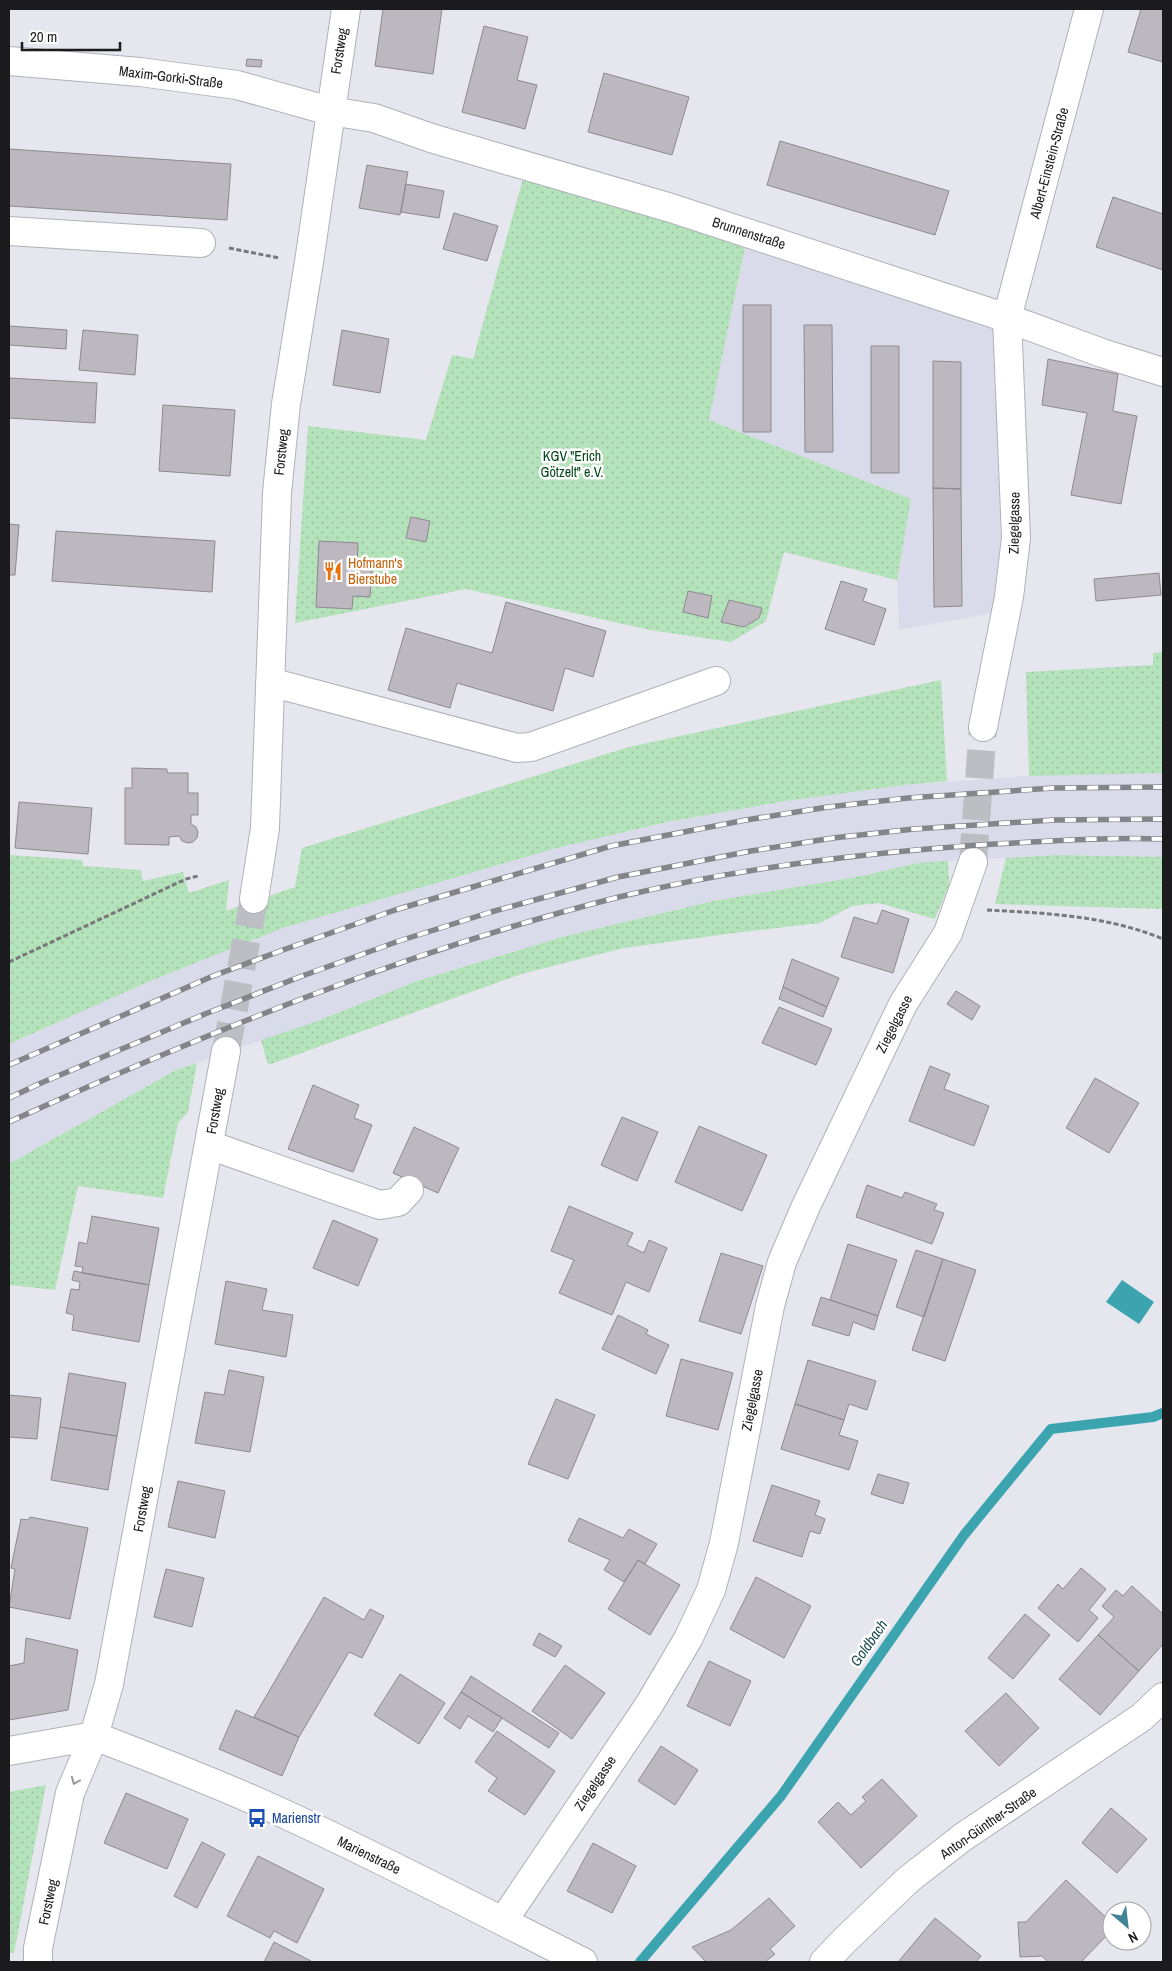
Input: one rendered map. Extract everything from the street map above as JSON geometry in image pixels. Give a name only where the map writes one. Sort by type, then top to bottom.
[{"type":"street","name":"Forstweg","points":[[254,899],[265,828],[277,493],[286,404],[346,9]]},
{"type":"street","name":"Albert-Einstein-Straße","points":[[1007,318],[1089,9]]},
{"type":"street","name":"Maxim-Gorki-Straße","points":[[9,61],[140,72],[237,85],[330,111]]},
{"type":"street","name":"Brunnenstraße","points":[[330,111],[374,118],[431,138],[671,208],[1007,318],[1102,353],[1163,372]]},
{"type":"street","points":[[9,231],[201,243]]},
{"type":"street","name":"Ziegelgasse","points":[[983,726],[1008,597],[1016,538],[1007,318]]},
{"type":"street","points":[[270,682],[518,748],[531,748],[716,682]]},
{"type":"street","name":"Ziegelgasse","points":[[503,1921],[649,1705],[688,1639],[711,1590],[724,1543],[770,1306],[782,1262],[806,1206],[902,1004],[948,933],[973,862]]},
{"type":"street","name":"Forstweg","points":[[38,1962],[38,1948],[70,1793],[94,1736],[110,1684],[226,1051]]},
{"type":"street","points":[[209,1145],[380,1204],[398,1202],[409,1190]]},
{"type":"street","name":"Anton-Günther-Straße","points":[[824,1962],[844,1940],[909,1879],[963,1837],[1142,1717],[1163,1697]]},
{"type":"street","points":[[9,1752],[94,1736]]},
{"type":"street","name":"Marienstraße","points":[[94,1736],[142,1754],[284,1814],[458,1898],[583,1962]]},
{"type":"path","points":[[201,243],[309,262]]},
{"type":"path","points":[[9,962],[186,879],[198,876]]},
{"type":"path","points":[[956,909],[1058,914],[1141,930],[1163,939]]},
{"type":"shaded area","points":[[745,247],[994,329],[1003,611],[899,630],[897,580],[911,499],[709,420]]},
{"type":"shaded area","points":[[1163,773],[1163,857],[1056,855],[917,863],[862,876],[713,901],[562,937],[417,981],[315,1022],[176,1070],[9,1164],[9,1044],[148,982],[283,928],[553,849],[667,822],[786,801],[905,785],[1054,774]]},
{"type":"green space","name":"KGV \"Erich Götzelt\" e.V.","points":[[524,175],[745,247],[709,420],[911,499],[897,580],[784,552],[766,621],[731,642],[650,630],[466,589],[295,623],[308,426],[426,440],[452,355],[473,359]]},
{"type":"green space","points":[[1163,652],[1163,773],[1029,776],[1026,672],[1153,665],[1153,653]]},
{"type":"green space","points":[[941,680],[947,781],[786,801],[667,822],[553,849],[283,928],[148,982],[9,1044],[9,855],[82,860],[83,866],[141,870],[143,881],[183,872],[189,893],[229,880],[226,911],[295,887],[302,848],[629,747]]},
{"type":"green space","points":[[1056,855],[1163,857],[1163,909],[995,904],[1006,858]]},
{"type":"green space","points":[[948,861],[949,885],[935,919],[879,903],[852,906],[820,923],[624,948],[521,974],[268,1065],[261,1040],[315,1022],[417,981],[562,937],[713,901],[862,876],[917,863]]},
{"type":"green space","points":[[197,1063],[188,1112],[178,1123],[163,1198],[78,1186],[55,1290],[9,1285],[9,1164],[176,1070]]},
{"type":"green space","points":[[46,1785],[14,1953],[9,1952],[9,1792]]},
{"type":"water","points":[[1122,1280],[1154,1302],[1139,1324],[1106,1302]]},
{"type":"building","points":[[383,9],[442,9],[433,74],[375,66]]},
{"type":"building","points":[[1141,9],[1163,9],[1163,62],[1128,52]]},
{"type":"building","points":[[484,26],[528,37],[517,80],[537,85],[525,129],[462,112]]},
{"type":"building","points":[[247,59],[262,60],[261,67],[246,66]]},
{"type":"building","points":[[604,73],[689,97],[672,155],[588,132]]},
{"type":"building","points":[[780,141],[949,191],[935,235],[767,185]]},
{"type":"building","points":[[9,149],[231,164],[227,220],[9,206]]},
{"type":"building","points":[[367,165],[408,172],[400,215],[359,208]]},
{"type":"building","points":[[406,184],[444,191],[439,218],[401,212]]},
{"type":"building","points":[[1113,197],[1163,214],[1163,270],[1096,247]]},
{"type":"building","points":[[454,213],[498,226],[487,261],[443,249]]},
{"type":"building","points":[[743,305],[771,305],[771,432],[743,432]]},
{"type":"building","points":[[804,325],[832,325],[833,452],[805,452]]},
{"type":"building","points":[[9,326],[67,330],[66,349],[9,345]]},
{"type":"building","points":[[83,330],[138,335],[135,375],[79,370]]},
{"type":"building","points":[[342,330],[389,339],[380,393],[333,385]]},
{"type":"building","points":[[871,346],[899,346],[899,473],[871,473]]},
{"type":"building","points":[[1048,359],[1118,374],[1113,411],[1137,416],[1121,504],[1071,495],[1087,413],[1042,405]]},
{"type":"building","points":[[933,361],[961,362],[961,489],[933,488]]},
{"type":"building","points":[[9,378],[97,383],[95,423],[9,418]]},
{"type":"building","points":[[163,405],[235,410],[230,476],[159,471]]},
{"type":"building","points":[[933,488],[961,489],[962,606],[934,607]]},
{"type":"building","points":[[411,517],[430,521],[426,542],[406,538]]},
{"type":"building","points":[[9,524],[19,525],[15,575],[9,575]]},
{"type":"building","points":[[56,531],[215,541],[212,592],[52,581]]},
{"type":"building","points":[[319,541],[358,543],[357,567],[372,568],[370,597],[353,596],[352,609],[316,607]]},
{"type":"building","points":[[1159,573],[1161,595],[1096,601],[1094,579]]},
{"type":"building","points":[[841,581],[867,589],[863,601],[886,609],[874,645],[825,629]]},
{"type":"building","points":[[688,591],[712,596],[708,618],[683,612]]},
{"type":"building","points":[[729,600],[762,608],[759,618],[744,627],[721,622]]},
{"type":"building","points":[[506,602],[606,631],[593,677],[565,668],[553,711],[457,683],[450,708],[388,690],[406,628],[492,653]]},
{"type":"building","points":[[132,768],[167,769],[167,773],[188,773],[188,793],[198,793],[198,815],[191,815],[191,824],[196,827],[198,832],[197,838],[193,842],[182,841],[179,836],[169,837],[169,845],[125,844],[125,788],[132,788]]},
{"type":"building","points":[[19,802],[92,808],[88,854],[15,848]]},
{"type":"building","points":[[882,910],[909,919],[893,973],[841,957],[854,917],[877,924]]},
{"type":"building","points":[[792,959],[839,978],[827,1007],[783,987]]},
{"type":"building","points":[[783,987],[827,1007],[823,1017],[779,999]]},
{"type":"building","points":[[956,991],[980,1006],[972,1020],[947,1004]]},
{"type":"building","points":[[779,1007],[832,1029],[816,1065],[762,1043]]},
{"type":"building","points":[[930,1066],[950,1074],[944,1089],[989,1106],[974,1146],[909,1121]]},
{"type":"building","points":[[1095,1078],[1139,1103],[1109,1153],[1066,1128]]},
{"type":"building","points":[[313,1085],[359,1105],[354,1118],[372,1125],[353,1172],[288,1149]]},
{"type":"building","points":[[622,1117],[658,1132],[637,1181],[601,1165]]},
{"type":"building","points":[[699,1126],[767,1155],[742,1211],[675,1182]]},
{"type":"building","points":[[414,1127],[459,1148],[438,1193],[393,1173]]},
{"type":"building","points":[[867,1185],[902,1198],[905,1192],[937,1204],[934,1210],[944,1213],[932,1244],[856,1217]]},
{"type":"building","points":[[569,1206],[633,1233],[627,1245],[644,1253],[649,1240],[667,1248],[649,1292],[626,1282],[612,1315],[559,1293],[574,1260],[551,1251]]},
{"type":"building","points":[[92,1216],[159,1228],[149,1285],[82,1273],[83,1267],[75,1266],[79,1242],[87,1244]]},
{"type":"building","points":[[333,1220],[378,1239],[358,1286],[313,1268]]},
{"type":"building","points":[[848,1244],[897,1260],[878,1316],[830,1300]]},
{"type":"building","points":[[916,1250],[943,1259],[924,1317],[896,1307]]},
{"type":"building","points":[[721,1253],[763,1266],[741,1334],[699,1321]]},
{"type":"building","points":[[943,1259],[976,1270],[945,1361],[912,1350]]},
{"type":"building","points":[[74,1271],[149,1285],[139,1342],[72,1330],[74,1315],[66,1313],[71,1289],[79,1290],[80,1282],[72,1280]]},
{"type":"building","points":[[226,1281],[267,1289],[262,1310],[293,1315],[286,1357],[215,1344]]},
{"type":"building","points":[[821,1297],[878,1316],[874,1330],[853,1322],[849,1336],[812,1325]]},
{"type":"building","points":[[618,1315],[648,1330],[646,1334],[669,1345],[656,1374],[602,1349]]},
{"type":"building","points":[[681,1359],[733,1373],[718,1430],[666,1416]]},
{"type":"building","points":[[808,1360],[876,1381],[867,1410],[849,1404],[844,1420],[795,1404]]},
{"type":"building","points":[[229,1370],[264,1377],[250,1452],[195,1443],[205,1392],[224,1395]]},
{"type":"building","points":[[69,1373],[126,1383],[117,1436],[60,1427]]},
{"type":"building","points":[[9,1395],[41,1398],[37,1439],[9,1437]]},
{"type":"building","points":[[556,1399],[595,1415],[568,1479],[528,1464]]},
{"type":"building","points":[[795,1404],[844,1420],[839,1435],[858,1441],[849,1470],[781,1449]]},
{"type":"building","points":[[60,1427],[117,1436],[108,1490],[51,1480]]},
{"type":"building","points":[[878,1474],[909,1483],[903,1504],[871,1494]]},
{"type":"building","points":[[178,1481],[225,1491],[215,1538],[168,1527]]},
{"type":"building","points":[[772,1485],[820,1501],[815,1515],[825,1519],[820,1534],[810,1531],[802,1557],[753,1541]]},
{"type":"building","points":[[30,1517],[88,1528],[70,1619],[9,1607],[15,1569],[11,1568],[21,1519],[28,1520]]},
{"type":"building","points":[[579,1518],[623,1538],[629,1529],[657,1544],[645,1564],[638,1560],[624,1582],[604,1570],[610,1560],[568,1541]]},
{"type":"building","points":[[638,1560],[680,1585],[650,1635],[608,1609]]},
{"type":"building","points":[[1081,1568],[1106,1589],[1089,1610],[1098,1618],[1078,1642],[1038,1608],[1058,1584],[1063,1589]]},
{"type":"building","points":[[166,1569],[204,1578],[192,1627],[154,1617]]},
{"type":"building","points":[[756,1577],[811,1606],[784,1658],[730,1629]]},
{"type":"building","points":[[1132,1586],[1163,1614],[1163,1644],[1139,1671],[1098,1635],[1114,1617],[1102,1606],[1116,1590],[1123,1596]]},
{"type":"building","points":[[324,1597],[364,1620],[370,1609],[384,1616],[362,1658],[349,1652],[299,1737],[254,1717]]},
{"type":"building","points":[[1025,1614],[1050,1635],[1013,1679],[988,1658]]},
{"type":"building","points":[[539,1633],[562,1646],[555,1657],[533,1645]]},
{"type":"building","points":[[1098,1635],[1139,1671],[1100,1715],[1059,1679]]},
{"type":"building","points":[[26,1638],[78,1650],[68,1710],[9,1720],[9,1666],[24,1663]]},
{"type":"building","points":[[709,1661],[751,1681],[730,1726],[687,1706]]},
{"type":"building","points":[[565,1665],[605,1693],[572,1739],[532,1711]]},
{"type":"building","points":[[400,1674],[445,1703],[419,1744],[374,1715]]},
{"type":"building","points":[[471,1676],[559,1733],[549,1748],[461,1692]]},
{"type":"building","points":[[461,1692],[502,1718],[493,1732],[468,1716],[460,1729],[444,1718]]},
{"type":"building","points":[[1006,1693],[1039,1728],[999,1766],[965,1731]]},
{"type":"building","points":[[236,1710],[299,1737],[282,1776],[219,1749]]},
{"type":"building","points":[[497,1731],[555,1771],[525,1815],[488,1791],[497,1778],[475,1762]]},
{"type":"building","points":[[661,1746],[698,1770],[675,1805],[638,1781]]},
{"type":"building","points":[[882,1779],[917,1816],[861,1868],[818,1822],[838,1802],[851,1815],[866,1801],[862,1797]]},
{"type":"building","points":[[126,1793],[188,1819],[167,1869],[104,1843]]},
{"type":"building","points":[[1111,1808],[1147,1839],[1117,1873],[1082,1843]]},
{"type":"building","points":[[202,1842],[225,1854],[197,1908],[174,1896]]},
{"type":"building","points":[[593,1843],[636,1866],[612,1913],[567,1891]]},
{"type":"building","points":[[258,1856],[324,1889],[297,1943],[274,1931],[270,1938],[227,1916]]},
{"type":"building","points":[[1066,1880],[1102,1914],[1102,1940],[1081,1962],[1048,1962],[1042,1956],[1020,1957],[1018,1922],[1026,1922]]},
{"type":"building","points":[[769,1898],[795,1926],[770,1949],[775,1954],[765,1962],[706,1962],[692,1947],[731,1930]]},
{"type":"building","points":[[935,1918],[981,1956],[976,1962],[898,1962]]},
{"type":"building","points":[[274,1942],[311,1961],[311,1962],[264,1962]]},
{"type":"waterway","name":"Goldbach","points":[[640,1962],[781,1796],[964,1535],[1051,1429],[1153,1417],[1163,1413]]},
{"type":"tunnel","points":[[973,862],[983,727]]},
{"type":"tunnel","points":[[226,1051],[254,899]]},
{"type":"railway","points":[[9,1065],[213,976],[283,950],[395,910],[611,846],[746,820],[828,807],[908,798],[1053,788],[1163,787]]},
{"type":"railway","points":[[9,1098],[205,1014],[302,976],[399,941],[491,912],[618,877],[751,851],[833,838],[914,829],[1054,820],[1163,819]]},
{"type":"railway","points":[[9,1122],[158,1057],[309,996],[463,942],[619,897],[712,877],[853,856],[995,844],[1100,839],[1163,839]]},
{"type":"place","name":"Hofmann's Bierstube","points":[[333,571]]},
{"type":"place","name":"Marienstr","points":[[257,1818]]}]
